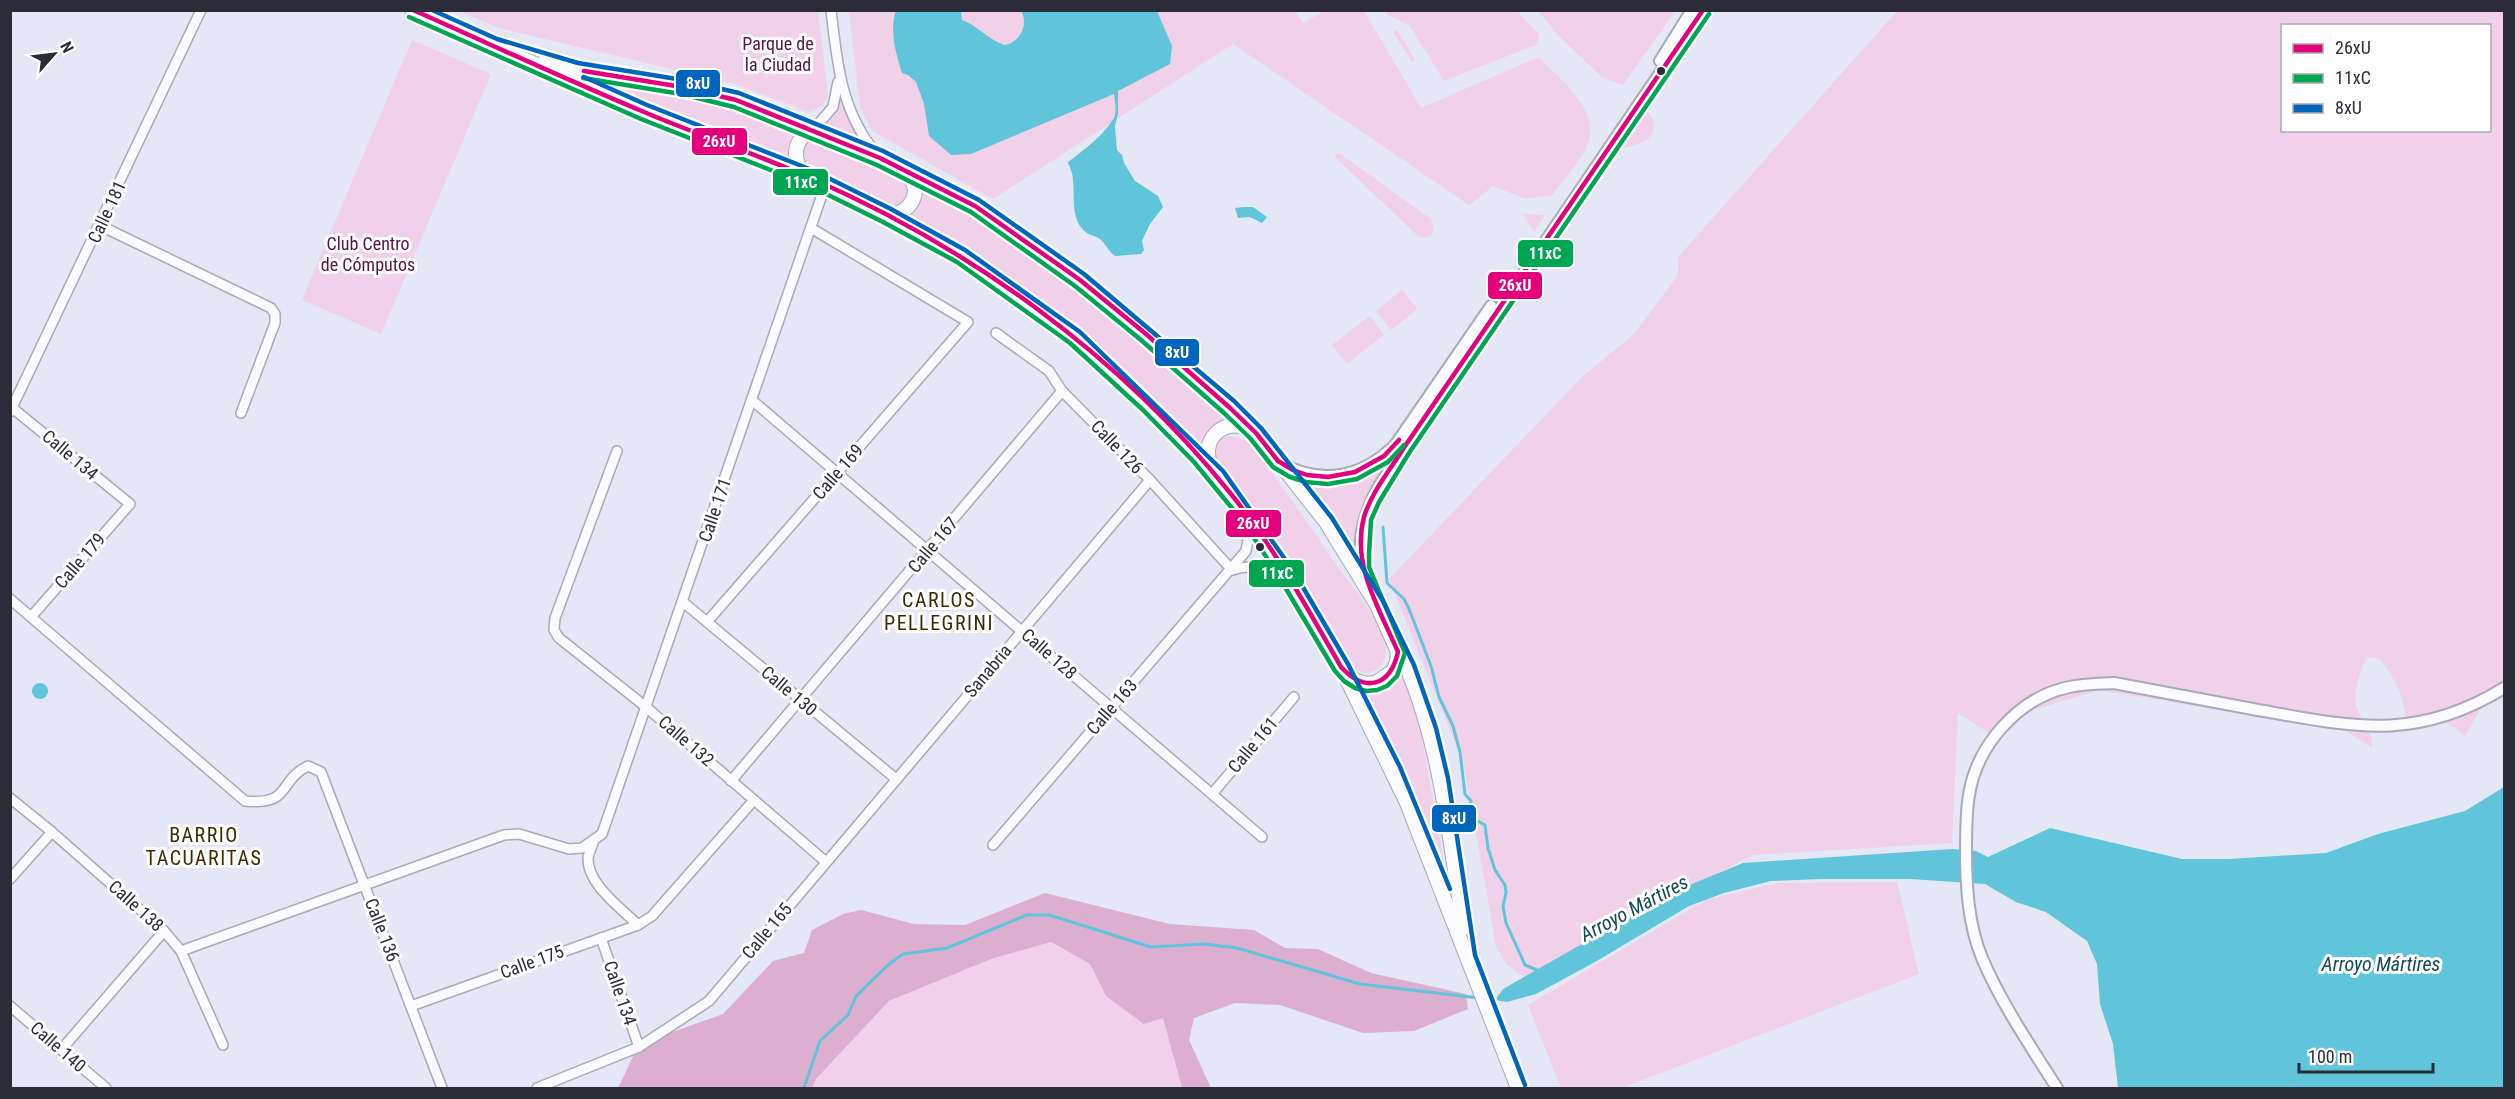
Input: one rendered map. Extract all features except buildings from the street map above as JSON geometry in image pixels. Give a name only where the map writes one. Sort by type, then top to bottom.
[{"type":"highway","points":[[412,10],[644,112],[809,177],[961,256],[1075,336],[1217,476],[1288,576],[1341,667],[1398,781],[1518,1089]]},
{"type":"highway","points":[[494,46],[576,70],[682,87],[736,100],[880,158],[975,206],[1080,280],[1146,334],[1256,433],[1326,522],[1377,605],[1418,696],[1439,770],[1468,957]]},
{"type":"highway","points":[[809,177],[798,166],[795,155],[800,139],[813,130]]},
{"type":"highway","points":[[886,215],[901,213],[912,204],[915,189],[909,176],[903,171]]},
{"type":"highway","points":[[1217,476],[1208,459],[1207,450],[1214,434],[1221,428],[1239,425],[1256,433]]},
{"type":"highway","points":[[1341,667],[1347,675],[1366,684],[1385,678],[1393,671],[1397,662],[1398,652],[1394,640]]},
{"type":"main road","points":[[1278,461],[1307,476],[1339,476],[1366,466],[1384,456],[1396,444],[1637,94],[1692,10]]},
{"type":"main road","points":[[1377,605],[1362,569],[1361,554],[1364,518],[1379,486],[1703,10]]},
{"type":"main road","points":[[2057,1089],[1982,957],[1972,924],[1966,884],[1969,795],[1977,767],[1992,739],[2010,719],[2027,705],[2048,694],[2088,684],[2114,683],[2344,726],[2375,727],[2406,725],[2440,718],[2485,700],[2505,688]]},
{"type":"street","name":"Calle 181","points":[[12,409],[101,226],[201,10]]},
{"type":"street","points":[[831,10],[839,76],[854,123],[864,140],[880,158]]},
{"type":"street","points":[[813,130],[833,107],[837,98],[839,76]]},
{"type":"street","name":"Calle 171","points":[[598,837],[683,602],[825,186]]},
{"type":"street","points":[[101,226],[271,308],[275,314],[275,323],[241,413]]},
{"type":"street","name":"Calle 169","points":[[707,622],[968,322],[811,228]]},
{"type":"street","name":"Calle 126","points":[[996,333],[1049,371],[1062,391],[1150,480],[1232,570]]},
{"type":"street","name":"Calle 167","points":[[731,781],[1062,391]]},
{"type":"street","name":"Calle 128","points":[[753,401],[1262,837]]},
{"type":"street","name":"Calle 134","points":[[12,409],[130,504]]},
{"type":"street","name":"Calle 132","points":[[617,451],[555,618],[554,630],[559,638],[646,707],[826,862]]},
{"type":"street","name":"Sanabria","points":[[826,862],[1150,480]]},
{"type":"street","name":"Calle 179","points":[[31,617],[130,504]]},
{"type":"street","name":"Calle 163","points":[[993,845],[1246,551],[1248,539],[1241,508]]},
{"type":"street","points":[[1232,570],[1244,566],[1269,568],[1288,576]]},
{"type":"street","points":[[10,599],[31,617]]},
{"type":"street","name":"Calle 130","points":[[683,602],[896,779]]},
{"type":"street","name":"Calle 136","points":[[31,617],[244,801],[261,803],[276,798],[301,769],[308,766],[321,772],[442,1089]]},
{"type":"street","name":"Calle 161","points":[[1212,794],[1294,697]]},
{"type":"street","name":"Calle 138","points":[[10,798],[164,931],[181,951],[223,1045]]},
{"type":"street","name":"Calle 175","points":[[411,1006],[638,925],[652,916],[754,800]]},
{"type":"street","points":[[10,879],[52,832]]},
{"type":"street","points":[[181,951],[504,835],[519,834],[569,849],[582,848],[598,837]]},
{"type":"street","points":[[598,837],[588,856],[589,869],[596,882],[638,925]]},
{"type":"street","name":"Calle 165","points":[[537,1089],[639,1047],[709,1001],[826,862]]},
{"type":"street","points":[[61,1050],[164,931]]},
{"type":"street","name":"Calle 134","points":[[601,938],[639,1047]]},
{"type":"street","name":"Calle 140","points":[[10,1006],[106,1089]]},
{"type":"green space","points":[[1295,10],[1303,23],[1324,11],[1364,11],[1421,108],[1539,57],[1567,86],[1584,108],[1589,120],[1590,133],[1587,146],[1576,165],[1552,195],[1526,199],[1493,186],[1469,205],[1233,44],[993,199],[872,131],[860,106],[849,11]]},
{"type":"green space","name":"Parque de la Ciudad","points":[[459,11],[818,11],[828,96],[822,106],[809,112],[735,84],[499,28]]},
{"type":"green space","points":[[1385,11],[1517,11],[1539,34],[1538,44],[1444,81],[1409,25],[1388,15]]},
{"type":"green space","points":[[1538,11],[1675,11],[1623,85],[1603,78],[1560,37]]},
{"type":"green space","points":[[1897,11],[2504,11],[2504,694],[2485,701],[2465,736],[2440,718],[2406,725],[2402,698],[2390,674],[2380,659],[2367,657],[2359,677],[2355,699],[2370,733],[2372,748],[2346,731],[2099,690],[2034,710],[1989,733],[1958,713],[1952,843],[1753,855],[1524,977],[1506,964],[1496,946],[1464,765],[1389,579],[1581,378],[1633,335],[1678,275],[1678,257]]},
{"type":"green space","points":[[1397,29],[1415,60],[1412,62],[1393,32]]},
{"type":"green space","name":"Club Centro de Cómputos","points":[[412,40],[491,74],[381,334],[302,300]]},
{"type":"green space","points":[[570,75],[734,104],[806,132],[790,146],[789,155],[793,166]]},
{"type":"green space","points":[[840,89],[845,107],[865,145],[821,125],[836,105]]},
{"type":"green space","points":[[1645,108],[1653,120],[1652,133],[1636,145],[1617,148]]},
{"type":"green space","points":[[817,138],[899,174],[907,189],[906,200],[901,207],[886,211],[805,170],[802,149],[808,140]]},
{"type":"green space","points":[[1603,148],[1362,505],[1353,553],[1306,482],[1340,481],[1372,468],[1397,447]]},
{"type":"green space","points":[[1339,153],[1431,219],[1434,228],[1431,236],[1423,238],[1418,236],[1336,158],[1335,154]]},
{"type":"green space","points":[[915,179],[973,211],[1078,283],[1244,425],[1228,423],[1205,457],[1076,335],[899,216]]},
{"type":"green space","points":[[1523,214],[1545,215],[1534,232]]},
{"type":"green space","points":[[1402,290],[1417,309],[1391,330],[1376,311]]},
{"type":"green space","points":[[1370,316],[1384,335],[1347,364],[1332,345]]},
{"type":"green space","points":[[1228,436],[1244,439],[1251,446],[1371,613],[1386,645],[1385,659],[1378,669],[1358,671],[1344,659],[1260,523],[1220,473],[1213,456],[1214,448],[1219,440]]},
{"type":"green space","points":[[1401,669],[1420,727],[1450,896],[1399,768],[1357,685],[1382,685],[1391,680]]},
{"type":"green space","points":[[1897,882],[1919,974],[1622,1088],[1561,1088],[1528,1005],[1708,899],[1779,883]]},
{"type":"green space","points":[[1051,942],[1090,964],[1106,996],[1163,1018],[1182,1088],[812,1088],[816,1079],[889,1001],[991,959]]},
{"type":"shaded area","points":[[1045,893],[1170,924],[1254,930],[1285,948],[1318,949],[1371,973],[1466,994],[1468,1009],[1414,1031],[1363,1033],[1280,1005],[1235,1003],[1194,1018],[1189,1040],[1211,1088],[1182,1088],[1163,1018],[1144,1024],[1106,996],[1090,964],[1051,942],[991,959],[889,1001],[816,1079],[812,1088],[618,1088],[639,1044],[723,1014],[773,961],[804,953],[812,930],[843,914],[861,910],[914,924],[965,925]]},
{"type":"water","points":[[896,11],[961,11],[962,20],[1004,45],[1015,41],[1022,32],[1024,22],[1021,11],[1157,11],[1172,46],[1170,64],[1118,91],[1118,114],[1115,126],[1117,150],[1122,155],[1124,163],[1135,181],[1158,196],[1163,207],[1150,224],[1142,241],[1144,250],[1141,254],[1115,256],[1100,239],[1082,228],[1074,209],[1073,178],[1068,162],[1087,148],[1110,125],[1116,109],[1114,94],[971,154],[951,155],[929,136],[924,104],[916,82],[902,73],[893,34]]},
{"type":"water","points":[[1253,207],[1267,217],[1262,223],[1250,217],[1238,218],[1235,208]]},
{"type":"water","points":[[40,683],[46,685],[48,691],[46,697],[40,699],[34,697],[32,691],[34,685]]},
{"type":"water","name":"Arroyo Mártires","points":[[2504,787],[2504,1088],[2118,1088],[2113,1044],[2100,1004],[2097,964],[2087,941],[2046,912],[2016,902],[1985,884],[1910,879],[1771,881],[1724,893],[1689,906],[1536,994],[1507,1002],[1495,1000],[1503,989],[1675,891],[1743,863],[1952,849],[1976,851],[1988,857],[2050,828],[2182,859],[2229,859],[2326,853],[2378,834],[2465,811]]},
{"type":"waterway","points":[[1383,527],[1387,583],[1404,599],[1409,609],[1431,666],[1439,697],[1453,726],[1460,752],[1465,794],[1471,801],[1469,816],[1485,825],[1488,848],[1495,870],[1505,885],[1503,906],[1506,923],[1525,965],[1539,971]]},
{"type":"waterway","name":"Arroyo Mártires","points":[[804,1088],[820,1041],[848,1015],[856,996],[888,965],[903,954],[947,948],[1027,915],[1049,915],[1151,947],[1204,944],[1237,948],[1360,984],[1479,998]]},
{"type":"transit line","name":"26xU","points":[[413,10],[615,100],[788,168],[868,205],[927,237],[984,272],[1039,310],[1141,396],[1188,444],[1231,494],[1262,535],[1341,667],[1359,681],[1367,683],[1383,679],[1389,673],[1398,652],[1369,587],[1364,570],[1361,535],[1364,517],[1371,499],[1703,10]]},
{"type":"transit line","name":"8xU","points":[[432,10],[497,39],[578,63],[683,80],[739,93],[883,151],[979,200],[1084,274],[1234,401],[1261,428],[1332,518],[1383,601],[1414,665],[1436,728],[1448,778],[1475,955],[1525,1085]]},
{"type":"transit line","name":"11xC","points":[[409,17],[641,119],[806,184],[957,262],[1070,343],[1143,410],[1194,462],[1245,524],[1335,671],[1344,681],[1355,688],[1366,691],[1387,686],[1397,676],[1405,653],[1369,567],[1371,520],[1379,502],[1409,453],[1709,14]]},
{"type":"transit line","name":"26xU","points":[[584,71],[682,87],[736,100],[880,158],[975,206],[1080,280],[1146,334],[1229,407],[1256,433],[1278,461],[1293,470],[1307,475],[1328,477],[1355,472],[1384,456],[1399,440]]},
{"type":"transit line","name":"8xU","points":[[584,77],[647,105],[812,170],[889,208],[965,250],[1080,332],[1223,471],[1294,572],[1348,664],[1400,767],[1450,889]]},
{"type":"transit line","name":"11xC","points":[[583,78],[681,94],[734,107],[877,165],[971,212],[1075,286],[1141,340],[1250,438],[1273,467],[1290,477],[1306,482],[1328,484],[1357,479],[1388,462],[1404,445]]},
{"type":"district","name":"CARLOS PELLEGRINI","points":[[939,612]]},
{"type":"district","name":"BARRIO TACUARITAS","points":[[204,846]]}]
